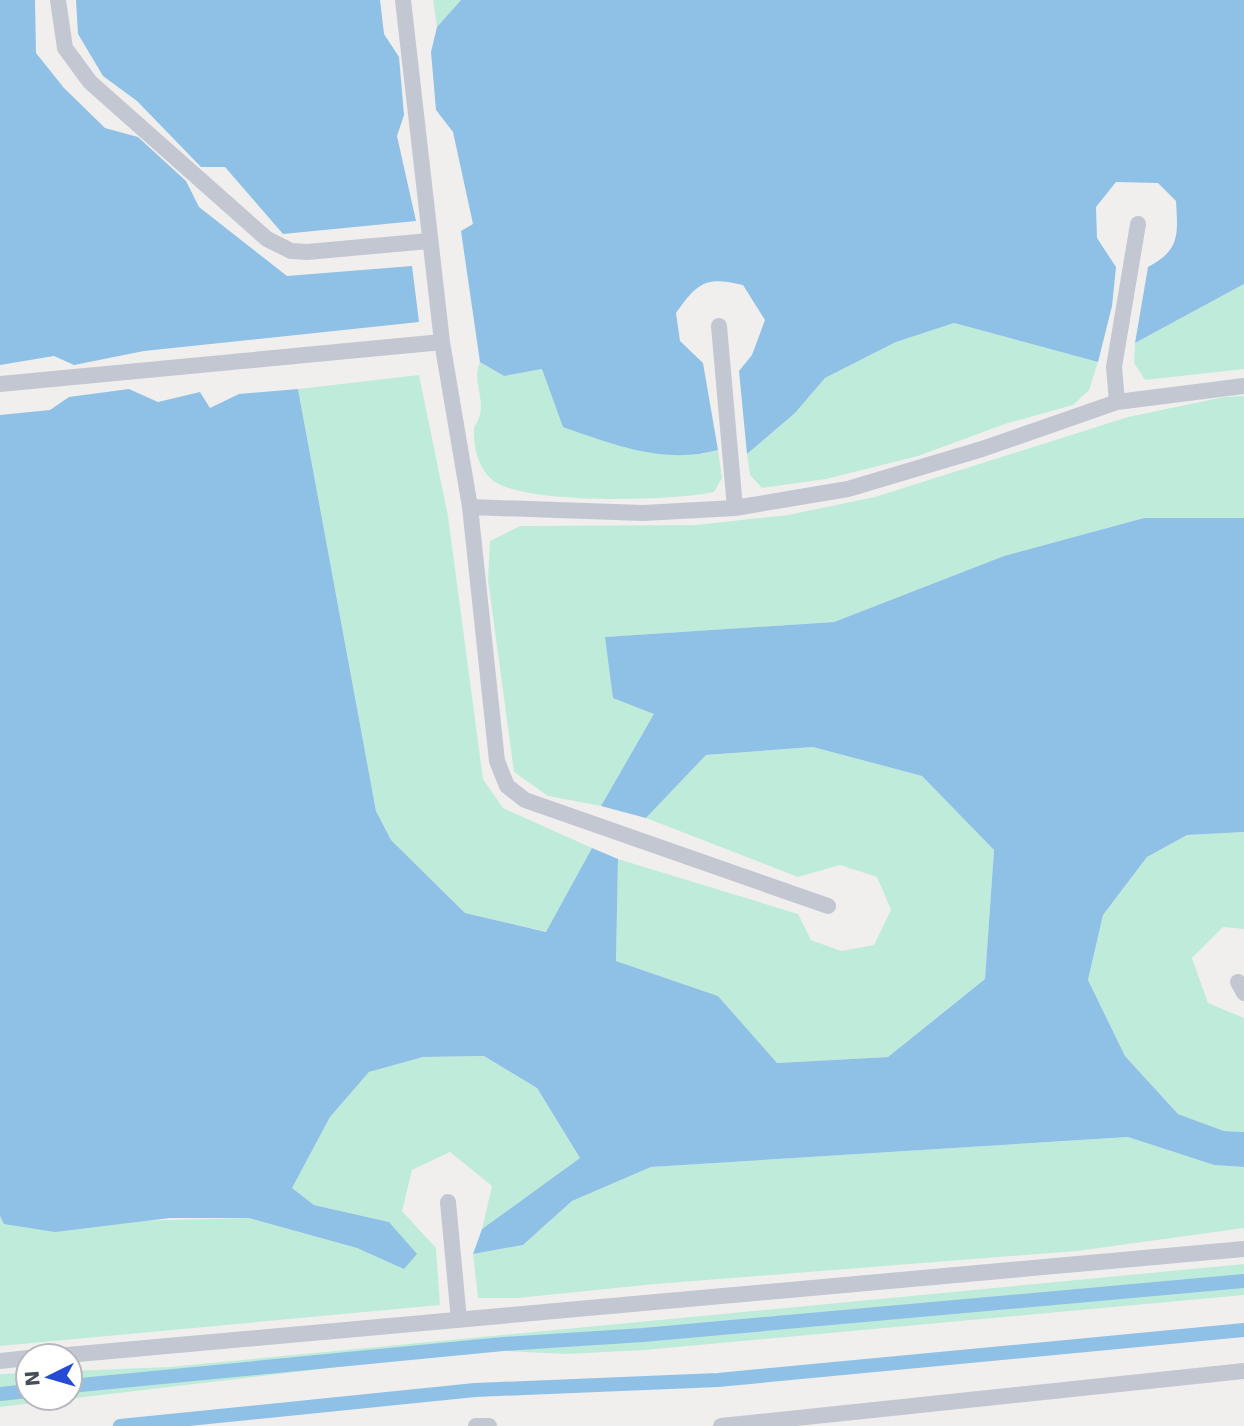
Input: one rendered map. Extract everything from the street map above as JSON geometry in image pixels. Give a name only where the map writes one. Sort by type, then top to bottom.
[{"type":"lane","points":[[58,0],[65,48],[90,82],[267,239],[291,251],[307,252],[429,241]]},
{"type":"lane","points":[[403,0],[442,342],[470,507],[497,761],[507,786],[525,800],[828,906]]},
{"type":"lane","points":[[1117,402],[1114,367],[1138,224]]},
{"type":"lane","points":[[719,326],[735,508]]},
{"type":"lane","points":[[0,384],[442,342]]},
{"type":"lane","points":[[470,507],[643,513],[735,508],[848,489],[982,449],[1117,402],[1244,386]]},
{"type":"lane","points":[[448,1202],[459,1320]]},
{"type":"lane","points":[[84,1353],[1244,1250]]},
{"type":"lane","points":[[722,1426],[1244,1371]]},
{"type":"lane","points":[[476,1426],[489,1426]]},
{"type":"green space","points":[[433,0],[461,0],[437,27]]},
{"type":"green space","points":[[1244,284],[1244,369],[1145,380],[1134,363],[1135,343]]},
{"type":"green space","points":[[954,323],[1098,362],[1089,390],[1073,405],[1005,424],[918,456],[826,479],[762,488],[750,475],[747,454],[795,413],[825,378],[896,342]]},
{"type":"green space","points":[[480,362],[504,376],[542,369],[702,454],[718,450],[722,478],[714,492],[636,499],[538,495],[495,482],[481,465],[475,443],[474,429],[481,407],[477,375]]},
{"type":"green space","points":[[419,375],[448,516],[483,779],[503,808],[592,848],[547,932],[465,913],[391,840],[376,811],[298,389]]},
{"type":"green space","points":[[1244,396],[1244,518],[1144,518],[1004,556],[834,622],[606,637],[655,713],[601,806],[548,796],[514,772],[488,580],[490,541],[520,526],[696,525],[788,515],[875,497],[1128,417],[1224,397]]},
{"type":"green space","points":[[813,747],[922,776],[994,850],[985,979],[888,1057],[776,1063],[718,996],[616,961],[618,859],[798,914],[811,940],[841,951],[874,945],[891,910],[877,877],[840,865],[798,877],[646,818],[706,755]]},
{"type":"green space","points":[[1244,832],[1244,929],[1223,927],[1192,958],[1208,1003],[1244,1018],[1244,1132],[1224,1131],[1178,1114],[1125,1056],[1088,980],[1103,915],[1147,857],[1187,835]]},
{"type":"green space","points":[[484,1056],[537,1088],[580,1158],[482,1229],[492,1186],[450,1152],[412,1170],[402,1211],[436,1248],[440,1305],[43,1342],[14,1342],[14,1345],[0,1346],[0,1216],[5,1224],[249,1218],[357,1248],[404,1268],[389,1222],[314,1205],[291,1188],[330,1117],[369,1072],[423,1057]]},
{"type":"green space","points":[[1128,1137],[1214,1165],[1244,1167],[1244,1228],[1077,1251],[655,1284],[518,1298],[478,1298],[473,1254],[523,1245],[572,1201],[651,1167]]},
{"type":"green space","points":[[1244,1264],[1244,1295],[644,1350],[567,1354],[481,1350],[84,1397],[84,1370],[169,1367]]},
{"type":"green space","points":[[0,1374],[14,1374],[14,1405],[0,1407]]},
{"type":"water","points":[[0,0],[35,0],[36,53],[64,88],[105,128],[138,137],[186,181],[199,207],[287,276],[412,266],[419,322],[144,351],[74,365],[54,356],[0,365]]},
{"type":"water","points":[[76,0],[380,0],[384,34],[399,57],[404,115],[397,136],[416,221],[283,234],[225,167],[201,167],[137,101],[103,76],[78,34]]},
{"type":"water","points":[[461,0],[1244,0],[1244,284],[1135,343],[1148,267],[1166,254],[1175,240],[1176,201],[1158,183],[1116,182],[1096,207],[1097,238],[1116,267],[1112,306],[1098,362],[954,323],[896,342],[825,378],[795,413],[747,454],[739,371],[752,355],[765,320],[743,285],[711,282],[697,288],[676,313],[680,341],[703,363],[718,450],[698,454],[658,454],[619,446],[563,427],[542,369],[504,376],[480,362],[461,231],[473,224],[453,132],[436,110],[431,52],[437,27]]},
{"type":"water","points":[[129,389],[158,402],[200,392],[210,408],[239,394],[298,389],[376,811],[391,840],[465,913],[546,932],[592,848],[618,859],[616,961],[718,996],[777,1063],[888,1057],[985,979],[994,850],[922,776],[813,747],[706,755],[646,818],[601,806],[654,714],[613,698],[605,637],[834,622],[1004,556],[1144,518],[1244,518],[1244,832],[1187,835],[1147,857],[1103,915],[1088,980],[1125,1056],[1178,1114],[1224,1131],[1244,1132],[1244,1167],[1214,1165],[1128,1137],[651,1167],[572,1201],[523,1245],[473,1254],[482,1229],[580,1158],[537,1088],[484,1056],[423,1057],[369,1072],[330,1117],[292,1188],[314,1205],[389,1222],[417,1254],[404,1269],[357,1248],[249,1218],[170,1218],[55,1232],[4,1224],[0,1216],[0,415],[50,410],[69,397]]},
{"type":"waterway","points":[[84,1385],[503,1344],[643,1335],[1244,1281]]},
{"type":"waterway","points":[[120,1426],[475,1390],[718,1380],[1244,1330]]},
{"type":"waterway","points":[[0,1394],[14,1392]]}]
